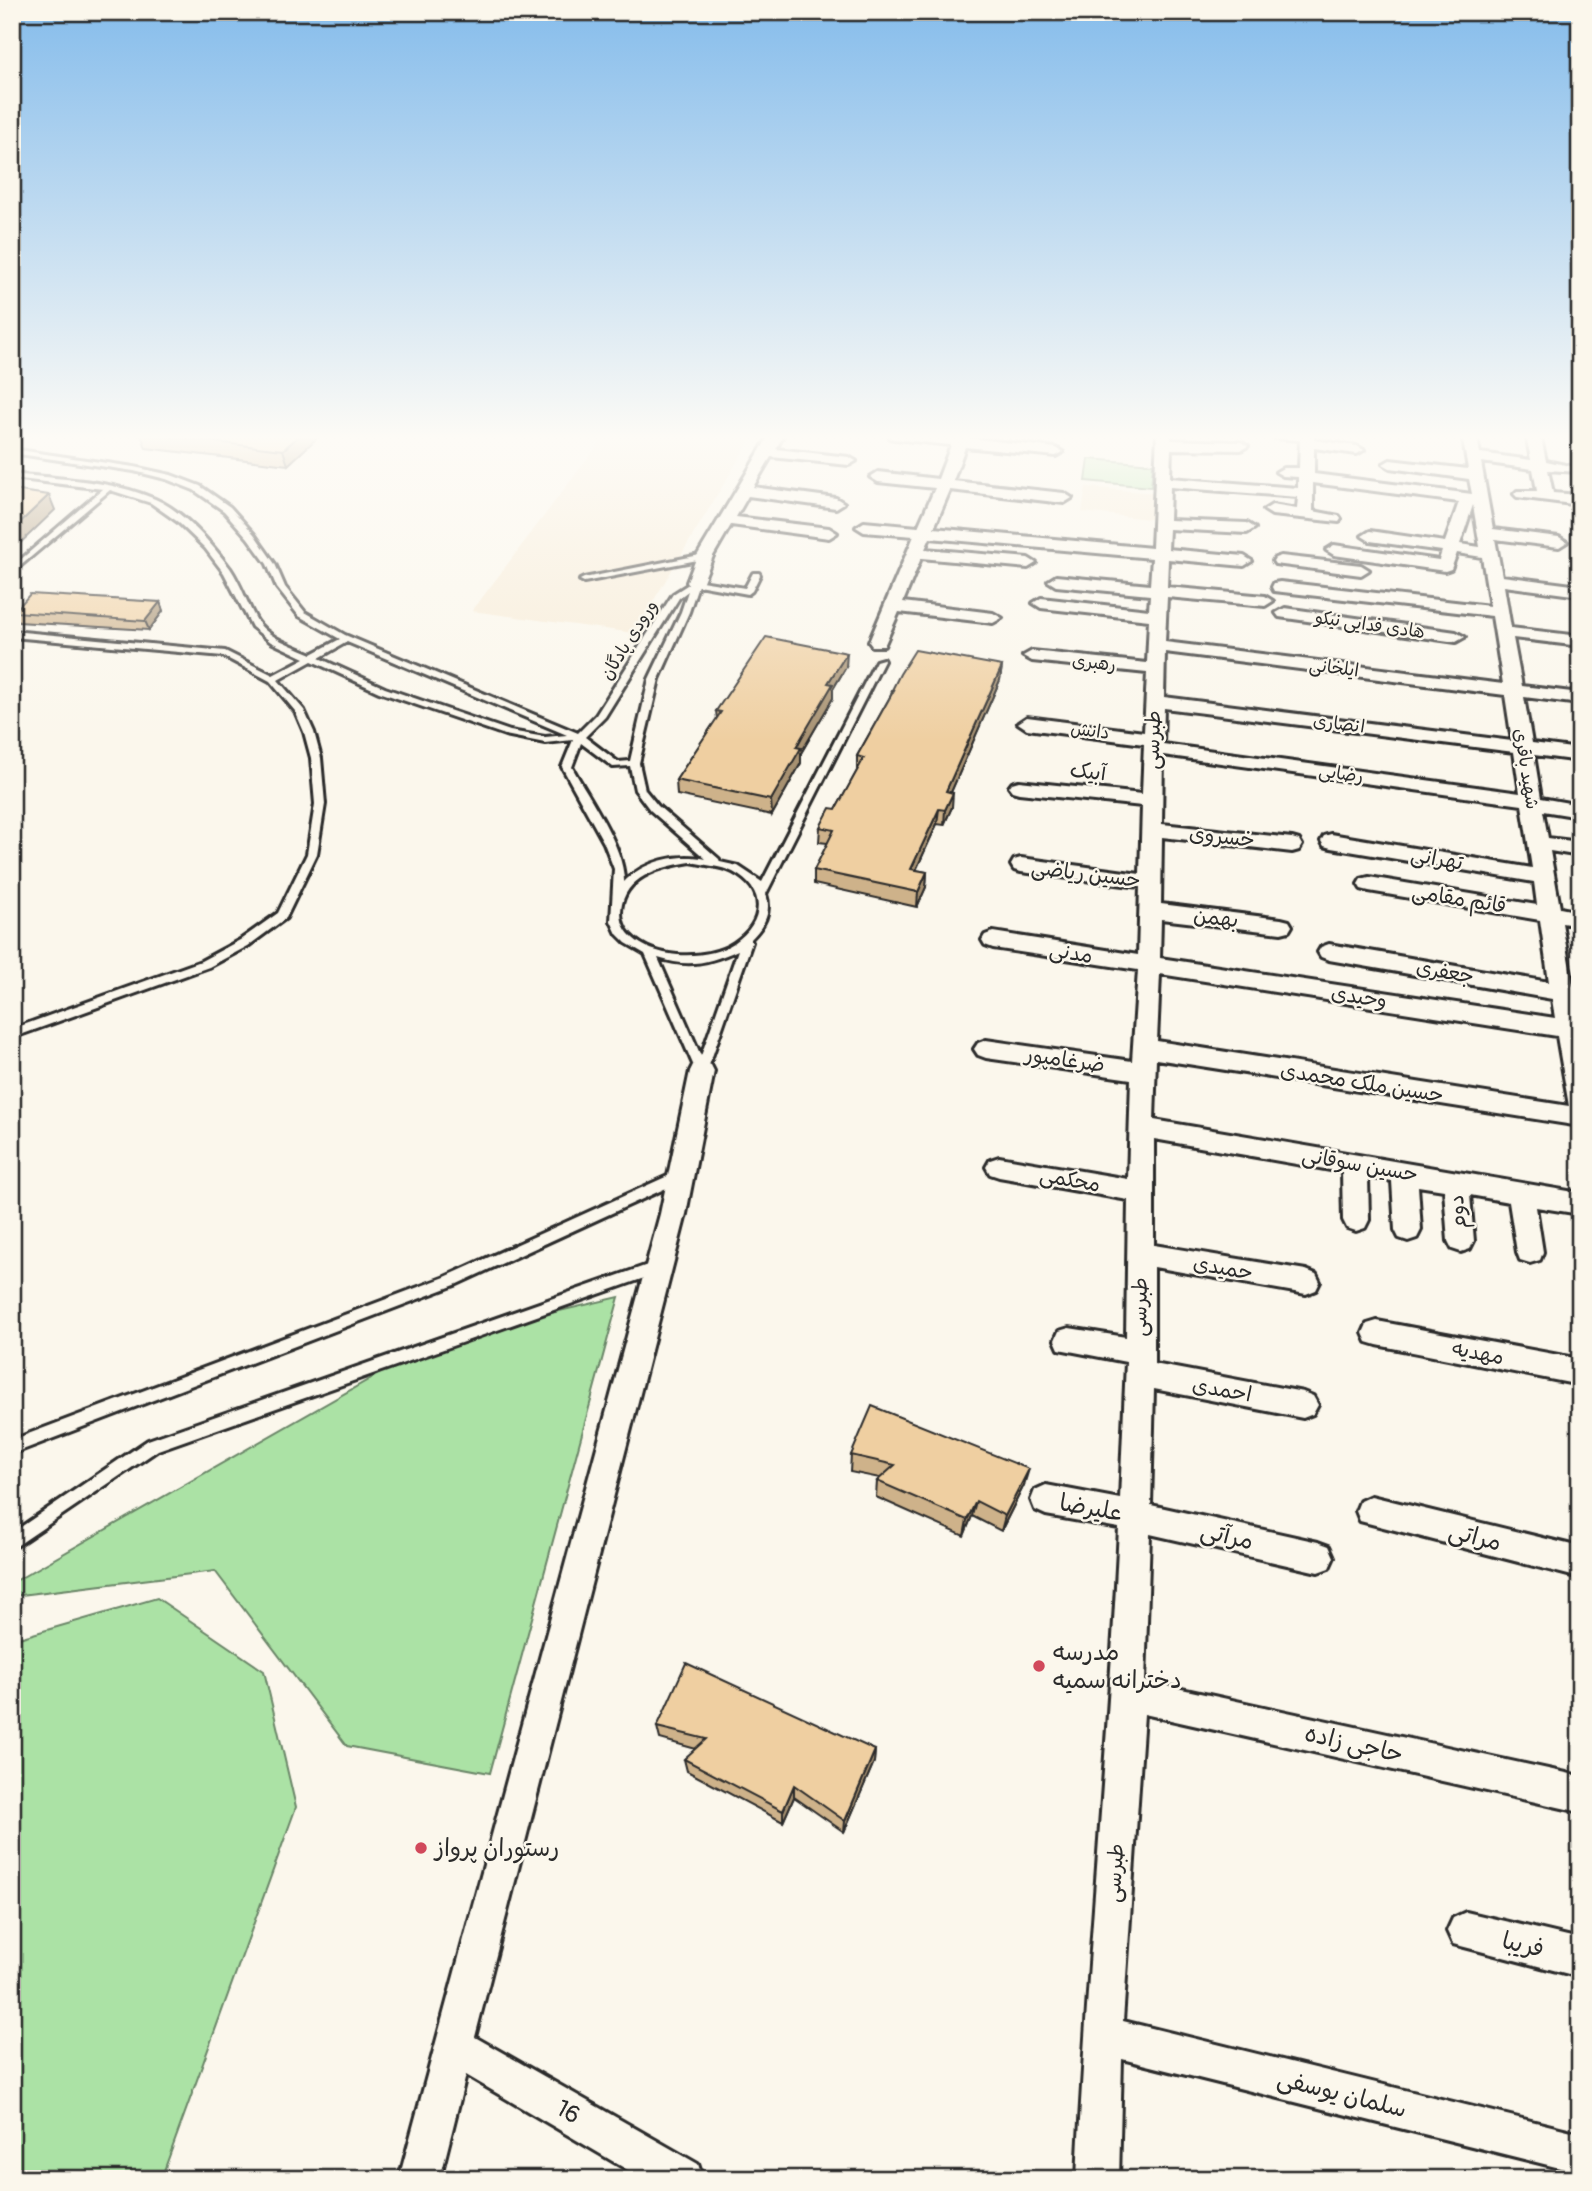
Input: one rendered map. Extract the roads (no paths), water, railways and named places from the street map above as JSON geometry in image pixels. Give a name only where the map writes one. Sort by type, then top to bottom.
[{"type":"street","points":[[695,582],[717,536]]},
{"type":"street","points":[[878,642],[922,536]]},
{"type":"street","points":[[950,536],[1244,561]]},
{"type":"street","name":"طبرسی","points":[[1098,2179],[1103,2035],[1128,1694],[1135,1516],[1140,1363],[1141,1127],[1149,966],[1154,701],[1161,536]]},
{"type":"street","points":[[1372,536],[1489,554]]},
{"type":"street","points":[[1334,550],[1445,565],[1456,536]]},
{"type":"street","name":"شهید باقری","points":[[1486,536],[1549,914],[1571,994],[1569,1029],[1579,1094]]},
{"type":"street","points":[[1512,536],[1559,542]]},
{"type":"street","points":[[915,553],[1028,563]]},
{"type":"street","points":[[1282,561],[1457,582]]},
{"type":"street","points":[[1494,580],[1580,591]]},
{"type":"street","points":[[1056,581],[1158,603]]},
{"type":"street","points":[[1280,587],[1375,591],[1580,641]]},
{"type":"street","points":[[1375,591],[1376,625]]},
{"type":"street","points":[[1041,603],[1265,601]]},
{"type":"street","points":[[894,606],[993,618]]},
{"type":"street","name":"هادی فدایی نیکو","points":[[1285,613],[1456,636]]},
{"type":"street","name":"رهبری","points":[[1032,656],[1156,658]]},
{"type":"street","name":"ایلخانی","points":[[1156,658],[1513,690],[1580,699]]},
{"type":"street","name":"انصاری","points":[[1154,701],[1580,755]]},
{"type":"street","name":"دانش","points":[[1027,723],[1153,743]]},
{"type":"street","name":"رضایی","points":[[1153,743],[1580,811]]},
{"type":"street","name":"آبیک","points":[[1019,787],[1152,801]]},
{"type":"street","name":"خسروی","points":[[1152,830],[1292,845]]},
{"type":"street","name":"تهرانی","points":[[1331,841],[1543,877]]},
{"type":"street","points":[[1537,843],[1580,849]]},
{"type":"street","name":"حسین ریاضی","points":[[1021,865],[1151,882]]},
{"type":"street","name":"قائم مقامی","points":[[1368,884],[1580,919]]},
{"type":"street","name":"بهمن","points":[[1150,910],[1282,926]]},
{"type":"street","name":"مدنی","points":[[993,940],[1149,966]]},
{"type":"street","name":"جعفری","points":[[1329,952],[1571,994]]},
{"type":"street","name":"وحیدی","points":[[1149,966],[1569,1029]]},
{"type":"street","name":"ضرغامپور","points":[[986,1049],[1144,1060]]},
{"type":"street","name":"حسین ملک محمدی","points":[[1144,1060],[1580,1117]]},
{"type":"street","points":[[419,2179],[659,1267],[702,1071]]},
{"type":"street","name":"حسین سوقانی","points":[[1141,1127],[1580,1204]]},
{"type":"street","points":[[1355,1164],[1356,1220]]},
{"type":"street","name":"محکمی","points":[[999,1167],[1141,1192]]},
{"type":"street","points":[[1404,1173],[1408,1230]]},
{"type":"street","name":"دوم","points":[[1456,1182],[1461,1241]]},
{"type":"street","points":[[1521,1194],[1530,1252]]},
{"type":"street","name":"حمیدی","points":[[1140,1254],[1306,1282]]},
{"type":"street","name":"مهدیه","points":[[1377,1333],[1580,1373]]},
{"type":"street","name":"احمدی","points":[[1069,1340],[1140,1363],[1303,1405]]},
{"type":"street","name":"علیرضا","points":[[1046,1500],[1135,1516]]},
{"type":"street","name":"مراتی","points":[[1371,1511],[1580,1563]]},
{"type":"street","name":"مرآتی","points":[[1135,1516],[1318,1557]]},
{"type":"street","name":"حاجی زاده","points":[[1128,1694],[1580,1794]]},
{"type":"street","name":"فریبا","points":[[1466,1931],[1580,1958]]},
{"type":"street","name":"سلمان یوسفی","points":[[1103,2035],[1580,2153]]},
{"type":"street","name":"16","points":[[454,2046],[682,2179]]},
{"type":"lane","points":[[12,571],[52,536]]},
{"type":"lane","points":[[199,536],[228,572],[255,625],[274,640],[382,690],[508,733],[545,740],[579,737]]},
{"type":"lane","points":[[251,536],[271,564],[281,588],[302,614],[347,639],[579,737],[616,765],[634,763],[640,790],[654,808],[715,861],[752,878],[762,892],[766,909],[761,926],[746,942],[726,953],[701,959],[675,959],[651,954],[631,943],[619,929],[614,913],[618,897],[619,869],[609,843],[567,767],[579,737]]},
{"type":"lane","points":[[584,580],[705,556]]},
{"type":"lane","points":[[695,582],[748,591],[756,575]]},
{"type":"lane","name":"ورودی پادگان","points":[[579,737],[600,717],[676,596],[695,582]]},
{"type":"lane","name":"ورودی پادگان","points":[[634,763],[654,679],[685,612],[695,582]]},
{"type":"lane","points":[[12,634],[225,654],[273,679],[299,710],[309,732],[316,758],[320,804],[312,854],[282,915],[244,943],[205,964],[12,1034]]},
{"type":"lane","points":[[273,679],[347,639]]},
{"type":"lane","points":[[762,892],[880,661]]},
{"type":"lane","points":[[618,897],[629,882],[646,870],[668,862],[691,859],[715,861]]},
{"type":"lane","points":[[702,1071],[746,942]]},
{"type":"lane","points":[[651,954],[702,1071]]},
{"type":"lane","points":[[12,1447],[450,1281],[681,1174]]},
{"type":"lane","points":[[12,1542],[153,1445],[659,1267]]},
{"type":"place","name":"مدرسه دخترانه سمیه","points":[[1039,1666]]},
{"type":"place","name":"رستوران پرواز","points":[[421,1848]]}]
